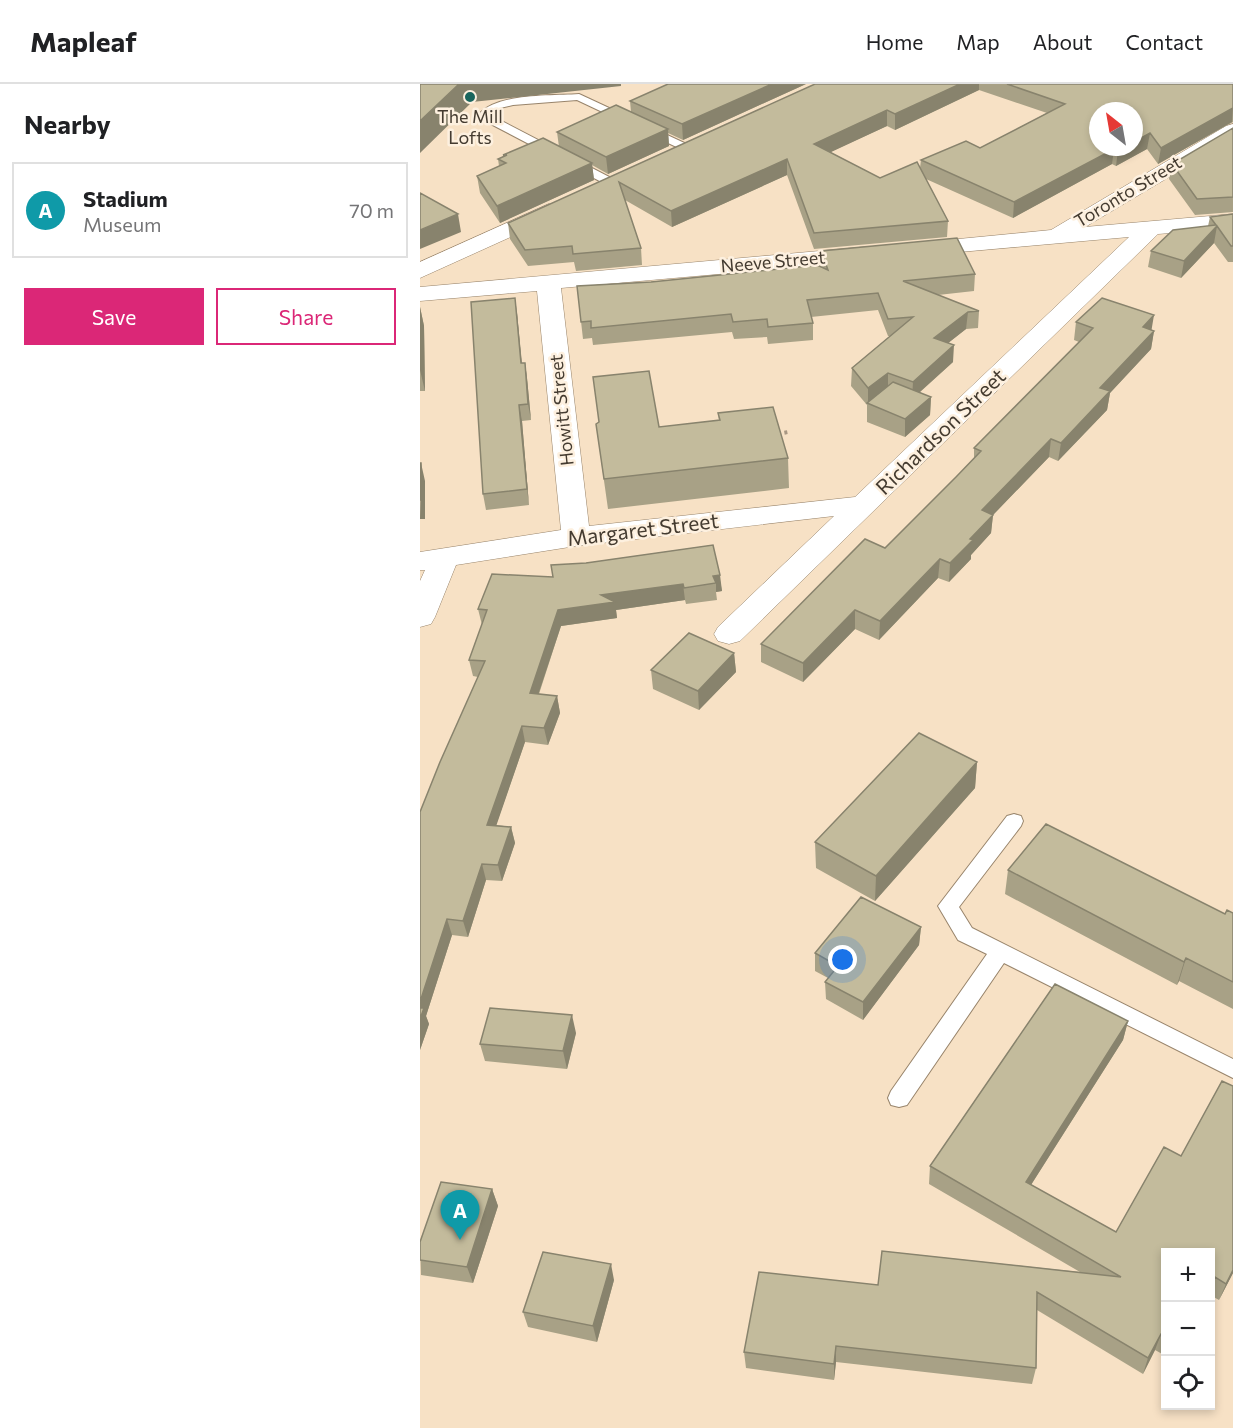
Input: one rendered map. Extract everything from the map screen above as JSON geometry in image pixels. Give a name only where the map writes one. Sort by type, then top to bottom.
[{"type":"street","name":"Toronto Street","points":[[1055,236],[1233,130]]},
{"type":"street","points":[[668,158],[709,139]]},
{"type":"street","points":[[590,193],[621,179]]},
{"type":"street","points":[[420,271],[569,202]]},
{"type":"street","name":"Neeve Street","points":[[420,294],[1233,221]]},
{"type":"street","name":"Richardson Street","points":[[729,634],[1152,228]]},
{"type":"street","name":"Howitt Street","points":[[548,282],[576,537]]},
{"type":"street","name":"Margaret Street","points":[[432,560],[576,537],[867,504]]},
{"type":"street","points":[[420,617],[432,560]]},
{"type":"lane","points":[[621,179],[489,119],[486,113],[496,106],[513,102],[579,97],[689,149]]},
{"type":"lane","points":[[1014,821],[948,906],[965,934],[1233,1069]]},
{"type":"lane","points":[[899,1098],[1000,952]]},
{"type":"path","points":[[776,434],[788,432]]},
{"type":"building","points":[[420,84],[459,84],[420,121]]},
{"type":"building","points":[[668,84],[772,84],[682,124],[630,101]]},
{"type":"building","points":[[815,84],[960,84],[895,114],[887,110],[814,144],[880,178],[917,162],[948,221],[814,233],[787,159],[671,211],[619,182],[641,248],[573,254],[572,246],[525,250],[508,223]]},
{"type":"building","points":[[1007,84],[1233,84],[1233,108],[1161,148],[1150,133],[1143,137],[1143,102],[1089,102],[1089,156],[1101,156],[1014,202],[921,160],[966,141],[980,148],[1065,104]]},
{"type":"building","points":[[616,105],[668,129],[606,157],[557,132]]},
{"type":"building","points":[[1233,128],[1233,197],[1197,199],[1172,164]]},
{"type":"building","points":[[543,138],[592,163],[497,206],[477,176],[506,163],[498,159],[507,155],[503,155]]},
{"type":"building","points":[[420,193],[458,214],[420,230]]},
{"type":"building","points":[[1233,214],[1233,246],[1217,226],[1184,261],[1151,251],[1173,230],[1216,225],[1210,217]]},
{"type":"building","points":[[957,238],[975,274],[903,281],[979,311],[968,312],[934,338],[954,345],[913,382],[888,373],[868,388],[852,368],[913,317],[888,319],[878,293],[807,300],[813,323],[768,327],[767,319],[733,322],[731,314],[591,328],[591,321],[581,322],[577,286],[651,282],[817,265],[828,270],[821,251]]},
{"type":"building","points":[[515,298],[521,363],[525,363],[528,404],[519,405],[527,489],[483,494],[471,302]]},
{"type":"building","points":[[1102,298],[1154,315],[1143,327],[1154,331],[1100,388],[1110,391],[1061,443],[1051,439],[982,510],[993,515],[970,539],[973,540],[950,563],[940,559],[880,621],[855,610],[803,663],[761,644],[865,539],[885,548],[956,477],[981,451],[974,448],[1093,328],[1076,322]]},
{"type":"building","points":[[649,371],[659,427],[720,420],[718,413],[773,407],[788,458],[604,479],[596,424],[599,422],[593,377]]},
{"type":"building","points":[[893,382],[931,397],[905,419],[867,403]]},
{"type":"building","points":[[421,463],[421,500],[420,500]]},
{"type":"building","points":[[713,545],[720,575],[713,576],[716,583],[684,588],[683,584],[601,595],[615,602],[558,610],[530,693],[557,696],[544,728],[522,726],[487,825],[511,827],[498,865],[482,864],[463,921],[447,919],[420,1002],[420,812],[485,661],[469,660],[487,610],[478,609],[492,574],[553,577],[551,565],[586,563]]},
{"type":"building","points":[[689,633],[734,653],[698,691],[651,670]]},
{"type":"building","points":[[919,733],[977,762],[876,876],[815,842]]},
{"type":"building","points":[[1046,824],[1225,914],[1227,910],[1233,913],[1233,982],[1186,958],[1184,962],[1008,870]]},
{"type":"building","points":[[861,897],[921,927],[863,1002],[825,982],[838,966],[815,953]]},
{"type":"building","points":[[1055,984],[1128,1021],[1026,1182],[1116,1232],[1164,1147],[1181,1156],[1222,1081],[1233,1086],[1233,1270],[1226,1284],[1215,1277],[1215,1248],[1161,1248],[1161,1334],[1148,1358],[1037,1292],[1036,1368],[836,1346],[834,1364],[744,1352],[759,1272],[878,1285],[882,1251],[1121,1277],[930,1166]]},
{"type":"building","points":[[490,1008],[572,1015],[563,1051],[480,1044]]},
{"type":"building","points":[[441,1182],[492,1189],[467,1267],[420,1260],[420,1242]]},
{"type":"building","points":[[543,1252],[611,1264],[593,1326],[523,1312]]},
{"type":"place","name":"The Mill Lofts","points":[[470,97]]},
{"type":"place","name":"Stadium","points":[[460,1240]]}]
